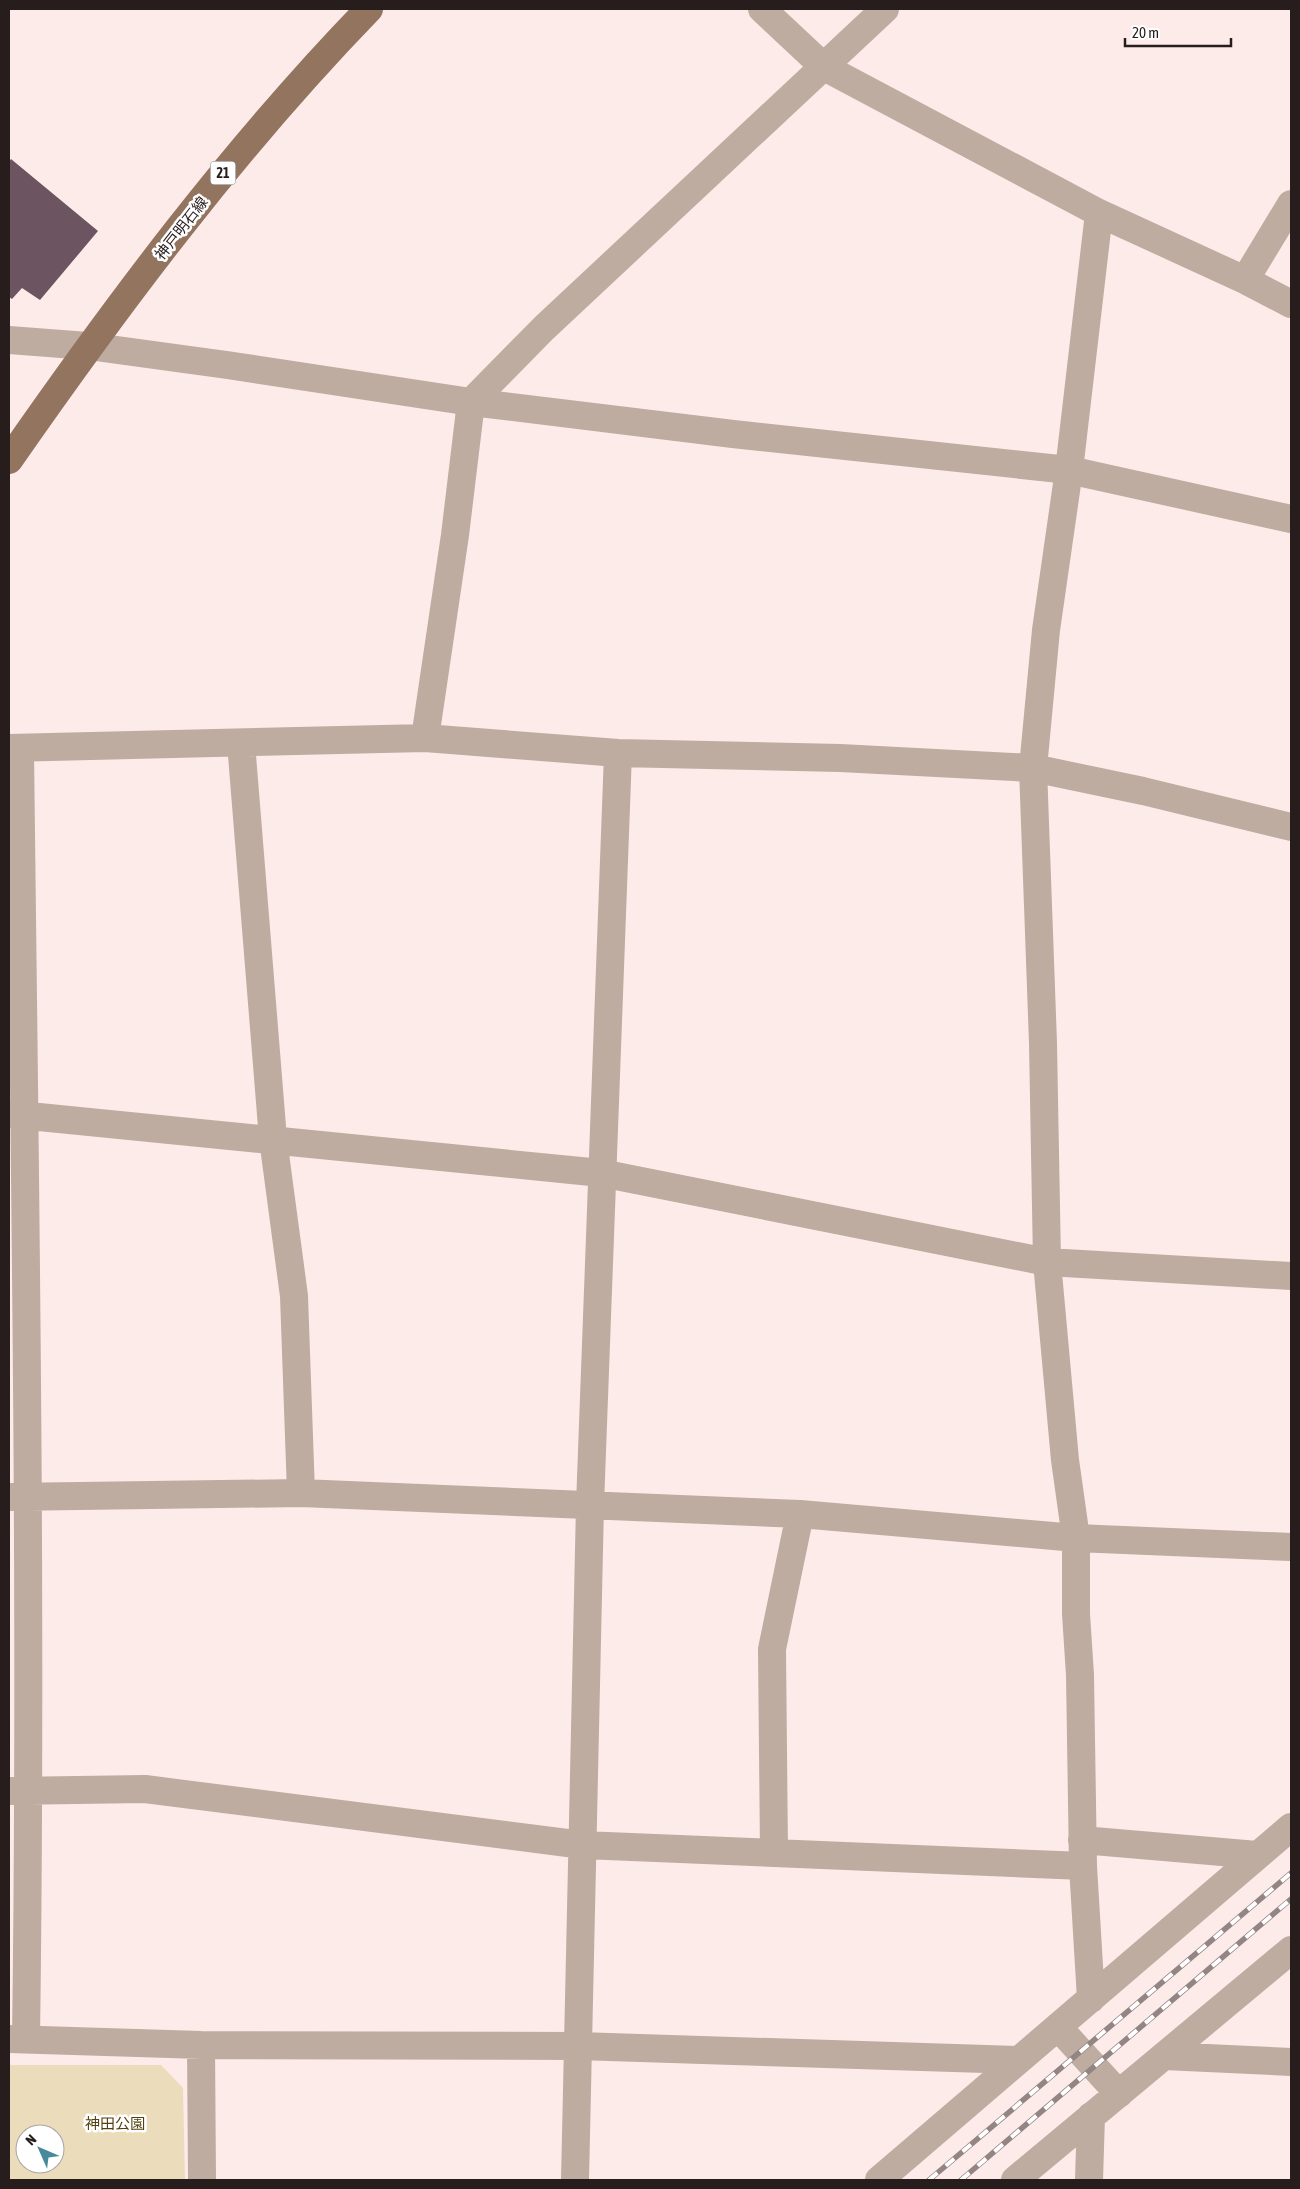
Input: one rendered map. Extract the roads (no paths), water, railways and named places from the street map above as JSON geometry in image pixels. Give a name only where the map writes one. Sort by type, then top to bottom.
[{"type":"main road","name":"神戸明石線","points":[[9,460],[88,346],[227,167],[331,48],[369,9]]},
{"type":"street","points":[[762,9],[824,67],[1099,214],[1245,280],[1291,304]]},
{"type":"street","points":[[425,738],[455,535],[471,402],[544,328],[885,9]]},
{"type":"street","points":[[1245,280],[1291,204]]},
{"type":"street","points":[[1091,1999],[1082,1853],[1076,1538],[1065,1460],[1047,1262],[1043,1044],[1033,768],[1046,630],[1069,470],[1099,214]]},
{"type":"street","points":[[9,340],[88,346],[471,402],[743,436],[1069,470],[1291,518]]},
{"type":"street","points":[[1017,2060],[578,2046],[201,2045],[17,2039],[19,1497],[14,748],[425,738],[618,753],[840,758],[1033,768],[1144,791],[1291,827]]},
{"type":"street","points":[[241,743],[273,1139],[294,1296],[301,1492]]},
{"type":"street","points":[[575,2180],[590,1505],[618,753]]},
{"type":"street","points":[[17,1114],[601,1173],[1047,1262],[1291,1276]]},
{"type":"street","points":[[19,1497],[301,1492],[800,1514],[1076,1538],[1291,1547]]},
{"type":"street","points":[[774,1853],[772,1649],[800,1514]]},
{"type":"street","points":[[19,1792],[145,1789],[583,1845],[774,1853],[1258,1855]]},
{"type":"street","points":[[879,2180],[1291,1827]]},
{"type":"street","points":[[1015,2180],[1291,1950]]},
{"type":"street","points":[[1058,2027],[1119,2094]]},
{"type":"street","points":[[201,2045],[202,2180]]},
{"type":"street","points":[[1164,2056],[1291,2062]]},
{"type":"street","points":[[1089,2180],[1091,2116]]},
{"type":"railway","points":[[929,2180],[1291,1873]]},
{"type":"railway","points":[[961,2180],[1291,1899]]},
{"type":"park label","name":"神田公園","points":[[115,2123]]}]
